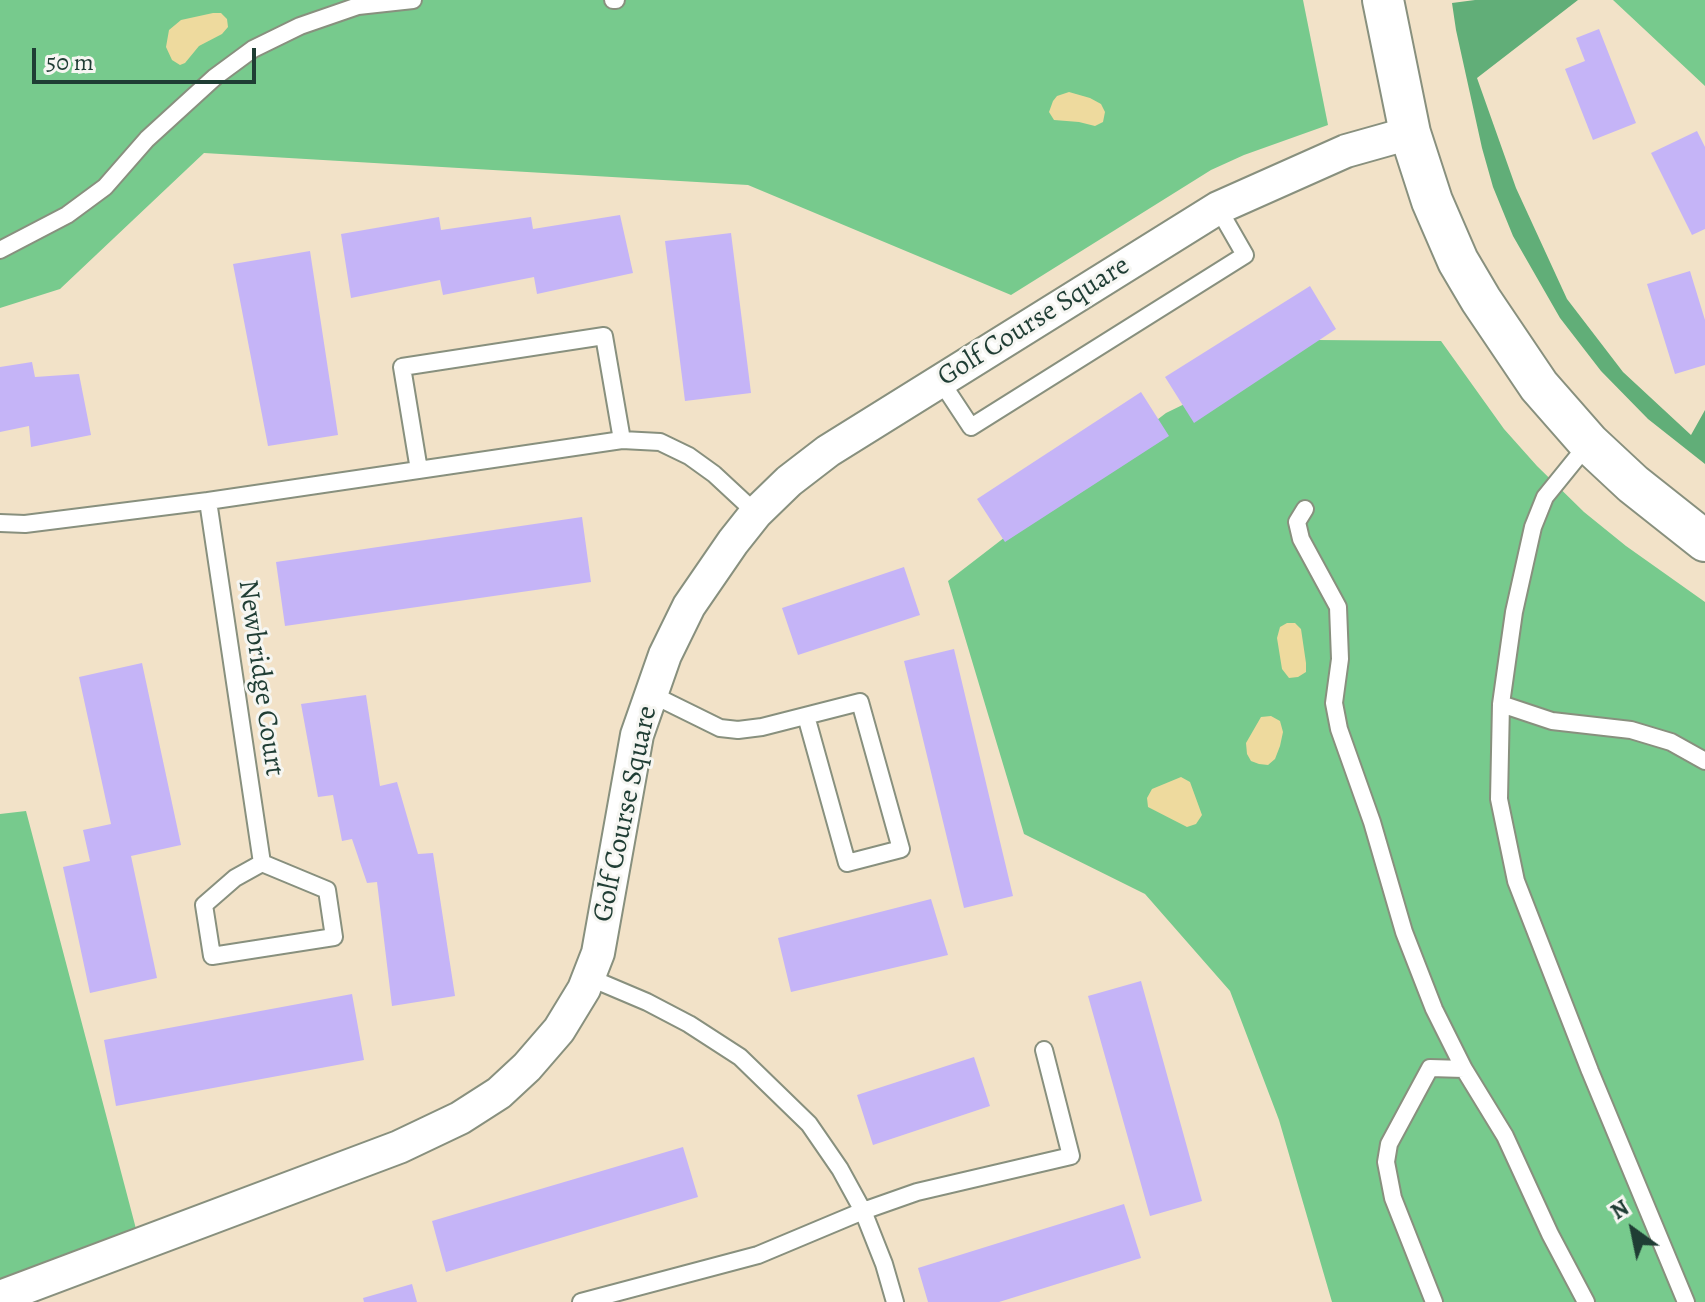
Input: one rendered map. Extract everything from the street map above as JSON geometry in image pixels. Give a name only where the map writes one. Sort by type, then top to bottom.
[{"type":"street","points":[[1383,0],[1410,133],[1432,201],[1458,261],[1526,368],[1589,443],[1633,484],[1705,541]]},
{"type":"street","name":"Golf Course Square","points":[[0,1297],[399,1147],[460,1118],[499,1093],[559,1030],[588,977],[598,953],[637,735],[665,655],[689,606],[756,513],[789,481],[828,451],[1218,208],[1346,151],[1410,133]]},
{"type":"lane","points":[[0,250],[67,215],[105,187],[147,139],[215,77],[253,49],[300,26],[358,6],[413,0]]},
{"type":"lane","points":[[940,380],[971,427],[1245,255],[1218,208]]},
{"type":"lane","points":[[419,470],[402,367],[589,338],[604,336],[622,440]]},
{"type":"lane","points":[[0,523],[25,524],[208,501],[622,440],[660,442],[689,456],[714,474],[756,513]]},
{"type":"lane","points":[[1589,443],[1545,497],[1533,527],[1514,612],[1501,704],[1499,799],[1516,881],[1590,1071],[1686,1302]]},
{"type":"lane","name":"Newbridge Court","points":[[208,501],[262,863]]},
{"type":"lane","points":[[1305,509],[1297,522],[1301,539],[1338,607],[1340,659],[1334,703],[1339,729],[1372,822],[1404,932],[1434,1009],[1464,1069],[1505,1136],[1550,1234],[1586,1302]]},
{"type":"lane","points":[[651,694],[720,728],[738,730],[762,727],[860,702],[901,849],[847,863],[806,716]]},
{"type":"lane","points":[[1501,704],[1552,721],[1631,730],[1671,742],[1705,761]]},
{"type":"lane","points":[[262,863],[327,890],[334,937],[212,956],[204,905],[235,878],[262,863]]},
{"type":"lane","points":[[588,977],[689,1024],[740,1057],[809,1124],[840,1169],[863,1211],[895,1302]]},
{"type":"lane","points":[[581,1302],[758,1255],[917,1192],[1071,1156],[1044,1050]]},
{"type":"lane","points":[[1434,1302],[1393,1198],[1386,1162],[1389,1144],[1430,1068],[1464,1069]]},
{"type":"green space","points":[[0,0],[1303,0],[1328,125],[1211,170],[1011,295],[748,185],[204,153],[60,289],[0,308]]},
{"type":"green space","points":[[1475,0],[1578,0],[1477,78],[1516,188],[1567,299],[1623,372],[1691,435],[1705,410],[1705,464],[1648,419],[1601,371],[1560,318],[1513,236],[1493,187],[1482,148],[1456,30],[1452,3]]},
{"type":"green space","points":[[1613,0],[1705,0],[1705,86]]},
{"type":"green space","points":[[1316,340],[1441,341],[1504,429],[1537,466],[1584,512],[1626,546],[1705,602],[1705,1302],[1332,1302],[1279,1120],[1230,991],[1145,894],[1024,834],[948,581],[1166,413]]},
{"type":"green space","points":[[26,811],[140,1244],[0,1297],[0,814]]},
{"type":"sand","points":[[221,13],[227,19],[228,27],[222,34],[199,46],[185,63],[180,65],[172,60],[166,47],[169,30],[181,20]]},
{"type":"sand","points":[[1069,92],[1101,104],[1105,112],[1103,122],[1095,126],[1054,120],[1049,112],[1053,101]]},
{"type":"sand","points":[[1295,623],[1301,629],[1306,672],[1298,677],[1289,678],[1282,669],[1277,638],[1280,627]]},
{"type":"sand","points":[[1271,716],[1280,721],[1283,732],[1280,746],[1275,759],[1268,765],[1259,764],[1251,761],[1246,743],[1261,717]]},
{"type":"sand","points":[[1181,777],[1190,782],[1202,815],[1196,824],[1187,827],[1148,807],[1147,798],[1152,789]]},
{"type":"building","points":[[1599,29],[1636,123],[1593,140],[1565,69],[1585,61],[1576,38]]},
{"type":"building","points":[[1697,131],[1705,147],[1705,229],[1692,235],[1651,153]]},
{"type":"building","points":[[620,215],[633,273],[537,294],[534,277],[443,295],[440,280],[351,298],[341,234],[439,217],[441,230],[531,217],[533,229]]},
{"type":"building","points":[[731,233],[751,393],[685,401],[665,241]]},
{"type":"building","points":[[310,251],[338,435],[268,446],[233,264]]},
{"type":"building","points":[[1690,271],[1705,320],[1705,365],[1675,374],[1647,284]]},
{"type":"building","points":[[1310,286],[1336,329],[1194,423],[1165,377]]},
{"type":"building","points":[[32,362],[35,377],[79,374],[91,435],[31,447],[29,426],[0,432],[0,367]]},
{"type":"building","points":[[1141,392],[1169,436],[1005,542],[977,499]]},
{"type":"building","points":[[582,517],[591,582],[285,626],[276,562]]},
{"type":"building","points":[[904,567],[920,615],[798,655],[782,608]]},
{"type":"building","points":[[954,649],[1013,896],[964,908],[904,661]]},
{"type":"building","points":[[142,663],[181,845],[131,856],[157,978],[90,993],[63,867],[90,861],[83,830],[111,824],[79,677]]},
{"type":"building","points":[[366,695],[380,786],[397,782],[418,854],[433,853],[455,996],[392,1006],[377,882],[367,883],[352,839],[342,841],[333,795],[318,797],[301,704]]},
{"type":"building","points":[[931,899],[948,955],[791,992],[778,938]]},
{"type":"building","points":[[1141,981],[1202,1201],[1150,1216],[1088,996]]},
{"type":"building","points":[[352,994],[364,1060],[116,1106],[104,1040]]},
{"type":"building","points":[[974,1057],[990,1106],[873,1145],[857,1095]]},
{"type":"building","points":[[683,1147],[698,1197],[446,1272],[432,1221]]},
{"type":"building","points":[[1124,1204],[1141,1258],[999,1302],[928,1302],[918,1268]]},
{"type":"building","points":[[412,1284],[417,1302],[364,1302],[363,1298]]}]
